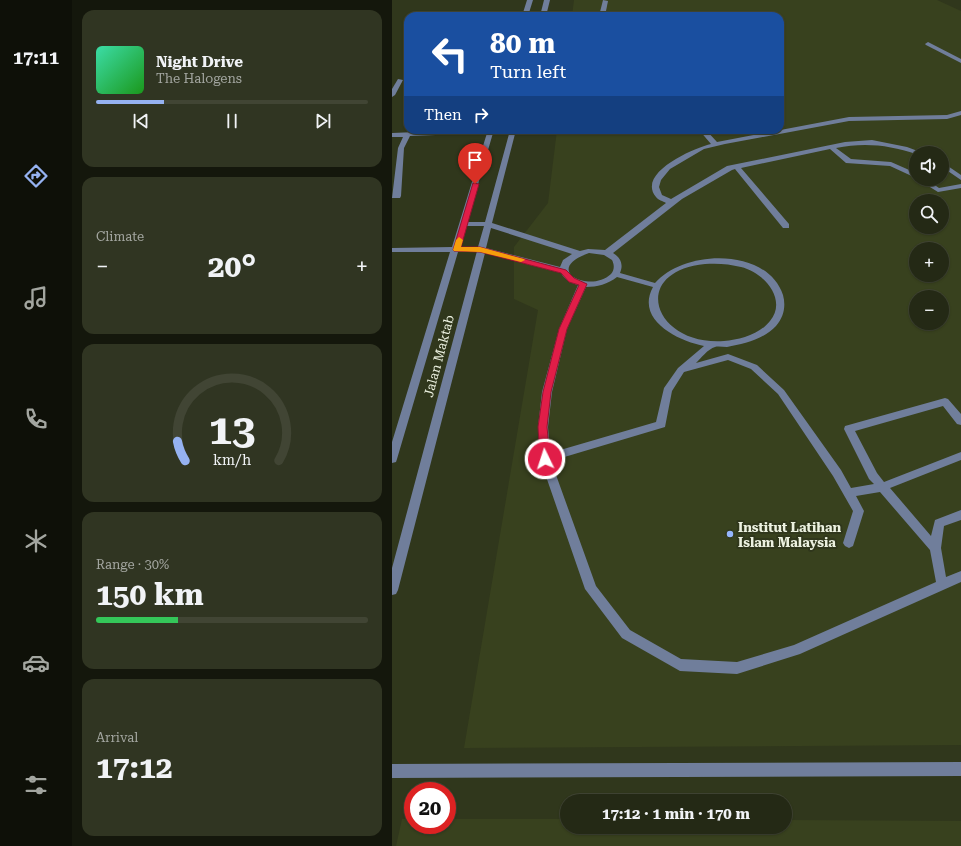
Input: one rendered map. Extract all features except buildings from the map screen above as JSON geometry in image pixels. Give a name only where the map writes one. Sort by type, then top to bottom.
[{"type":"street","points":[[526,12],[530,0]]},
{"type":"street","points":[[544,12],[548,0]]},
{"type":"street","points":[[603,12],[605,1]]},
{"type":"street","points":[[928,44],[961,61]]},
{"type":"street","points":[[392,95],[400,80]]},
{"type":"street","points":[[784,130],[849,119],[947,117],[961,113]]},
{"type":"street","points":[[392,134],[408,134],[401,148],[397,196],[392,196]]},
{"type":"street","name":"Jalan Maktab","points":[[392,459],[490,134]]},
{"type":"street","name":"Jalan Maktab","points":[[392,590],[511,134]]},
{"type":"street","points":[[706,134],[715,144]]},
{"type":"street","points":[[672,203],[659,196],[655,187],[657,180],[667,167],[702,148],[764,134]]},
{"type":"street","points":[[607,253],[672,203],[730,168],[831,147],[872,142],[909,149]]},
{"type":"street","points":[[831,147],[849,161],[891,164],[909,171]]},
{"type":"street","points":[[737,167],[786,226]]},
{"type":"street","points":[[949,169],[961,178]]},
{"type":"street","points":[[932,186],[938,190],[961,186]]},
{"type":"street","points":[[464,224],[487,224],[580,253]]},
{"type":"street","points":[[392,250],[480,249],[564,271],[571,280],[583,284],[603,282],[615,274],[618,269],[618,264],[615,259],[607,253],[596,251],[580,253],[567,260],[564,264],[564,271]]},
{"type":"street","points":[[721,261],[742,264],[760,272],[773,284],[781,297],[780,312],[772,326],[756,336],[735,343],[712,344],[689,340],[670,330],[657,317],[652,303],[655,289],[658,286],[665,276],[680,267],[700,262],[721,261]]},
{"type":"street","points":[[615,274],[658,286]]},
{"type":"street","points":[[583,284],[563,329],[547,392],[543,427],[545,459],[591,589],[626,634],[680,665],[737,668],[796,650],[961,576]]},
{"type":"street","points":[[545,459],[661,424],[667,390],[681,370],[712,344]]},
{"type":"street","points":[[681,370],[728,357],[754,367],[781,392],[849,493],[859,511],[849,543]]},
{"type":"street","points":[[935,548],[873,476],[849,428],[945,402],[961,421]]},
{"type":"street","points":[[849,493],[882,487],[961,456]]},
{"type":"street","points":[[942,584],[935,548],[939,523],[961,515]]},
{"type":"street","points":[[392,771],[961,769]]},
{"type":"shaded area","name":"Institut Latihan Islam Malaysia","points":[[574,0],[937,0],[961,11],[961,745],[464,748],[538,310],[514,299],[514,247],[548,203],[557,134],[784,134],[784,12],[572,12]]},
{"type":"shaded area","points":[[402,819],[404,819],[404,834],[456,834],[456,819],[560,819],[560,834],[792,834],[792,820],[961,821],[961,846],[396,846]]},
{"type":"slow traffic","points":[[459,240],[456,250],[480,249],[521,260]]},
{"type":"place","name":"Institut Latihan Islam Malaysia","points":[[730,534]]},
{"type":"route","points":[[475,184],[456,250],[480,249],[564,271],[566,276],[571,280],[583,284],[563,329],[554,359],[547,392],[543,427],[545,459]]}]
